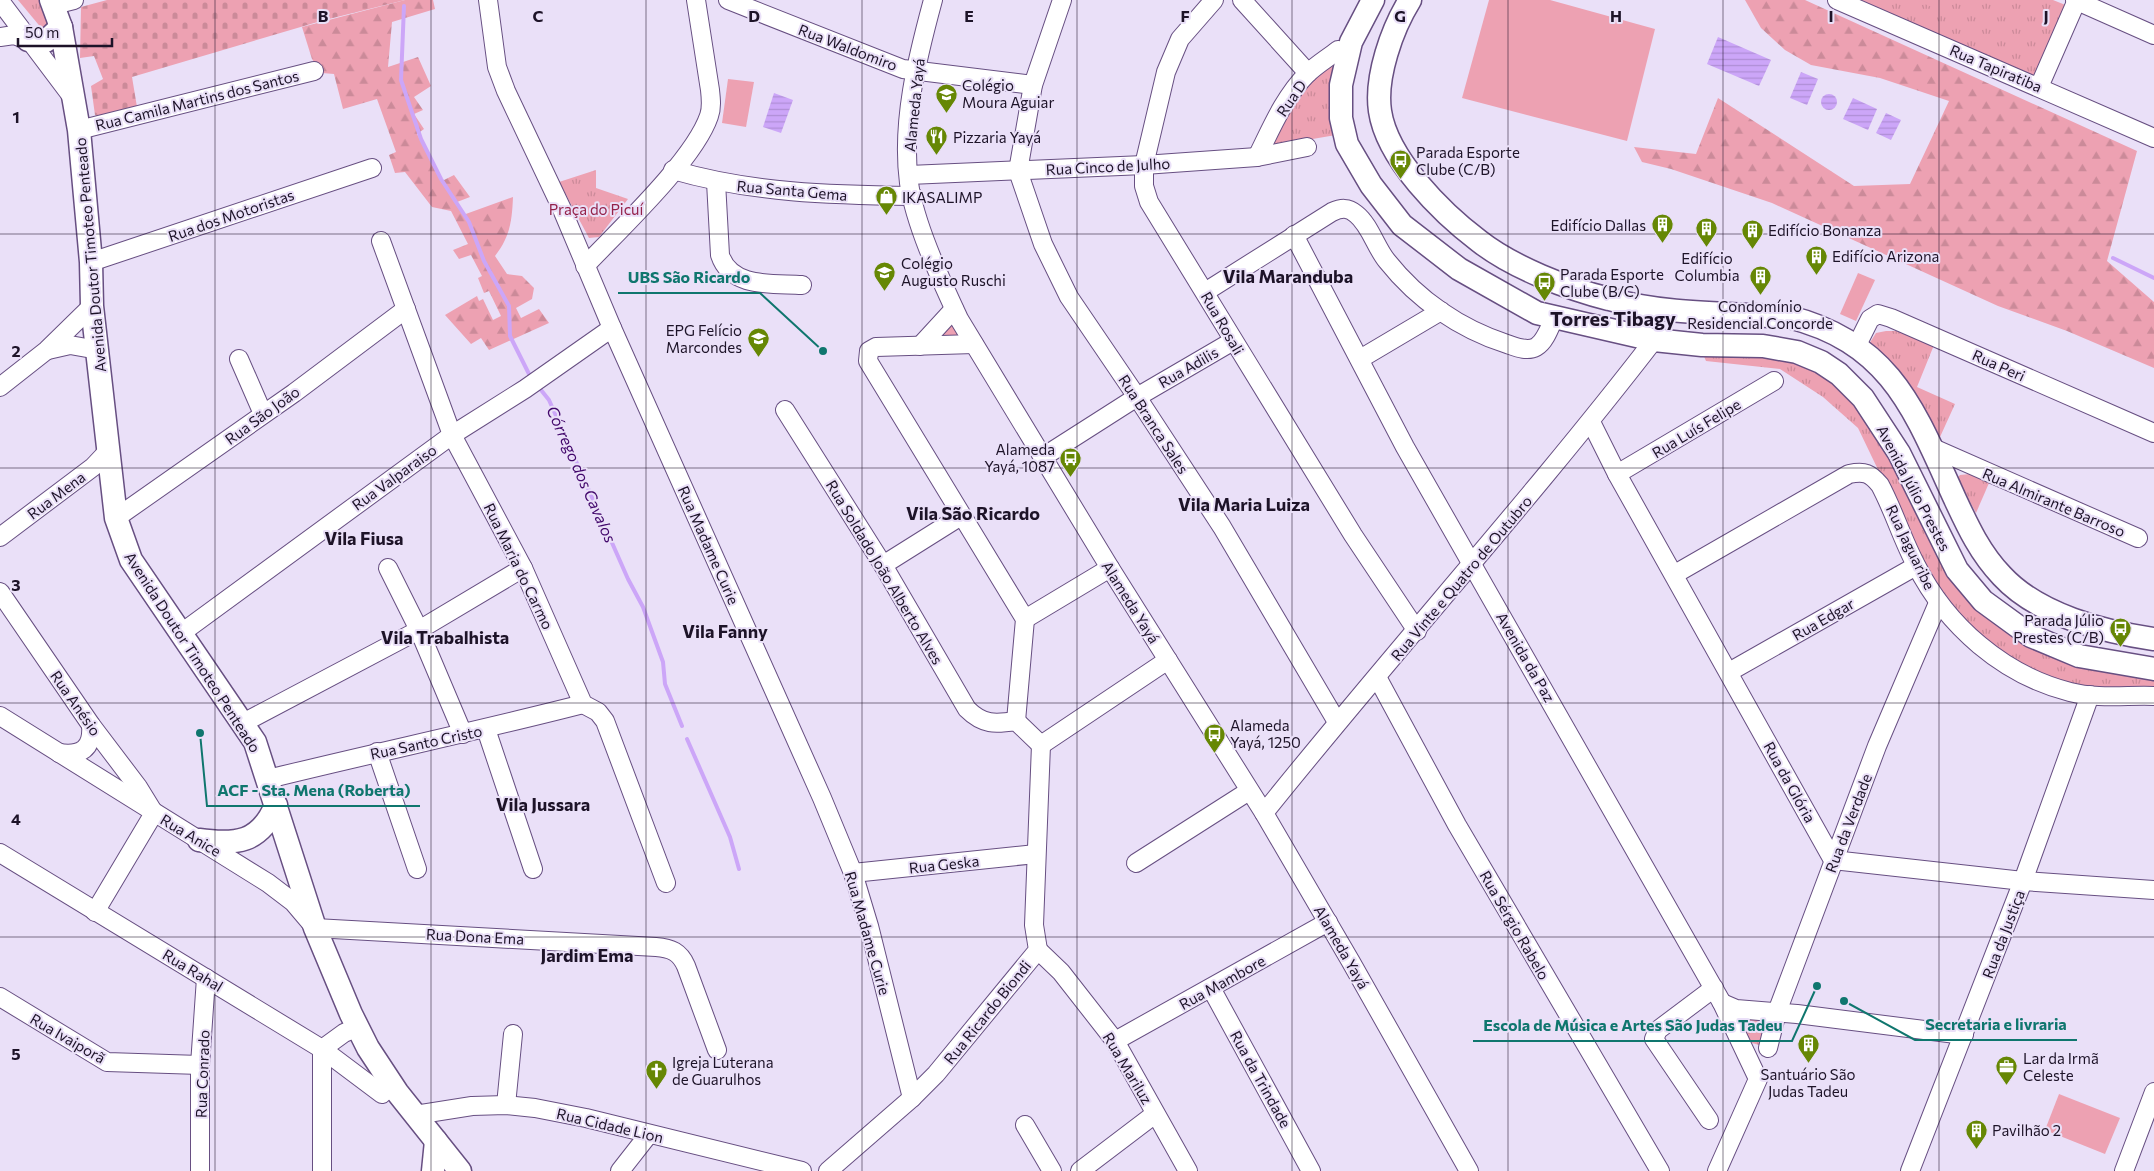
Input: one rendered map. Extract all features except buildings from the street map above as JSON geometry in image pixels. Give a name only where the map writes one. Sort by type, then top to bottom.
[{"type":"main road","name":"Avenida Júlio Prestes","points":[[1373,0],[1351,42],[1341,85],[1341,118],[1347,144],[1371,185],[1402,225],[1459,269],[1509,299],[1554,318],[1654,340],[1702,345],[1763,346],[1797,352],[1821,362],[1839,374],[1863,398],[1899,453],[1957,570],[1983,601],[2031,636],[2079,656],[2154,670]]},
{"type":"main road","name":"Avenida Júlio Prestes","points":[[1410,0],[1400,16],[1391,38],[1382,74],[1380,111],[1389,137],[1414,181],[1479,241],[1522,266],[1566,286],[1608,299],[1648,308],[1789,317],[1809,322],[1857,345],[1882,367],[1903,394],[1933,448],[1976,544],[2003,578],[2030,599],[2078,622],[2118,634],[2154,639]]},
{"type":"main road","name":"Avenida Doutor Timoteo Penteado","points":[[60,2],[60,27],[79,130],[91,262],[92,306],[116,518],[131,560],[243,724],[259,752],[315,928],[351,1024],[415,1115],[460,1171]]},
{"type":"main road","points":[[28,40],[36,42],[46,41],[60,27]]},
{"type":"main road","points":[[1648,308],[1653,321],[1654,340]]},
{"type":"main road","points":[[1654,340],[1676,310]]},
{"type":"main road","points":[[199,840],[234,842],[244,840],[261,830],[276,805]]},
{"type":"main road","points":[[433,1171],[436,1141]]},
{"type":"street","name":"Rua Madame Curie","points":[[488,0],[497,67],[506,91],[561,207],[612,328],[822,798],[852,873],[869,926],[912,1098]]},
{"type":"street","points":[[585,266],[673,170],[701,132],[709,117],[712,104],[696,0]]},
{"type":"street","name":"Rua Waldomiro","points":[[728,0],[903,69],[1033,85]]},
{"type":"street","name":"Alameda Yayá","points":[[933,0],[914,70],[907,136],[909,175],[913,196],[929,246],[954,309],[1110,568],[1264,812],[1468,1171]]},
{"type":"street","points":[[1018,171],[1033,85],[1062,0]]},
{"type":"street","name":"Rua Rosali","points":[[1214,0],[1180,39],[1166,72],[1144,165],[1144,186],[1149,202],[1354,535],[1417,630]]},
{"type":"street","points":[[1242,0],[1308,73]]},
{"type":"street","name":"Rua Tapiratiba","points":[[1837,0],[2154,138]]},
{"type":"street","points":[[2039,87],[2076,0],[2154,35]]},
{"type":"street","points":[[0,1],[73,98]]},
{"type":"street","points":[[0,37],[14,35],[28,40]]},
{"type":"street","name":"Rua D","points":[[1257,157],[1287,100],[1308,73],[1338,50]]},
{"type":"street","name":"Rua Camila Martins dos Santos","points":[[79,130],[314,70]]},
{"type":"street","name":"Rua Cinco de Julho","points":[[909,175],[1144,165],[1257,157],[1307,147]]},
{"type":"street","name":"Rua dos Motoristas","points":[[91,262],[372,168]]},
{"type":"street","name":"Rua Santa Gema","points":[[673,170],[716,182],[822,195],[913,196]]},
{"type":"street","name":"Rua Branca Sales","points":[[1018,171],[1043,244],[1069,297],[1222,527],[1337,722]]},
{"type":"street","points":[[716,182],[720,255],[723,264],[738,278],[750,282],[802,285]]},
{"type":"street","points":[[1205,292],[1294,235],[1342,208],[1350,210],[1358,216],[1386,260],[1412,289],[1441,311],[1486,338],[1519,348],[1528,349],[1536,347],[1542,342],[1554,318]]},
{"type":"street","name":"Avenida da Paz","points":[[1294,235],[1405,447],[1474,564],[1718,995],[1758,1078],[1717,1171]]},
{"type":"street","name":"Rua Maria do Carmo","points":[[380,241],[452,435],[523,568],[583,704]]},
{"type":"street","points":[[0,386],[47,350],[92,306]]},
{"type":"street","name":"Rua São João","points":[[116,518],[263,414],[406,309]]},
{"type":"street","points":[[920,346],[954,309]]},
{"type":"street","points":[[1360,359],[1441,311]]},
{"type":"street","name":"Rua Peri","points":[[1857,345],[1870,319],[1878,314],[2154,433]]},
{"type":"street","name":"Rua Valparaiso","points":[[180,634],[452,435],[535,382],[612,328]]},
{"type":"street","name":"Rua Vinte e Quatro de Outubro","points":[[1264,812],[1337,722],[1474,564],[1591,422],[1654,340]]},
{"type":"street","name":"Rua Adilis","points":[[1043,457],[1137,397],[1233,341]]},
{"type":"street","points":[[974,344],[876,347],[869,352],[868,361],[960,516],[1025,619],[1016,721],[1041,745],[1168,660]]},
{"type":"street","points":[[47,350],[70,345],[98,350]]},
{"type":"street","points":[[239,359],[263,414]]},
{"type":"street","name":"Rua Luís Felipe","points":[[1617,474],[1774,381]]},
{"type":"street","name":"Rua Soldado João Alberto Alves","points":[[785,410],[883,565],[967,709],[976,718],[993,724],[1016,721]]},
{"type":"street","name":"Rua da Glória","points":[[1591,422],[1617,474],[1675,574],[1834,860]]},
{"type":"street","name":"Rua Almirante Barroso","points":[[1933,448],[2138,538]]},
{"type":"street","name":"Rua Mena","points":[[0,537],[93,467],[109,450]]},
{"type":"street","name":"Rua Almirante Barroso","points":[[1950,486],[1949,477],[1951,471],[1971,466]]},
{"type":"street","name":"Rua Jaguaribe","points":[[1675,574],[1849,474],[1863,471],[1872,475],[1880,485],[1916,566],[1938,603],[1973,641],[2012,667],[2050,685],[2071,692],[2090,695],[2154,696]]},
{"type":"street","points":[[883,565],[960,516]]},
{"type":"street","name":"Rua Edgar","points":[[1729,672],[1916,566]]},
{"type":"street","points":[[388,568],[419,630],[464,734]]},
{"type":"street","points":[[243,724],[419,630],[523,568]]},
{"type":"street","points":[[1025,619],[1110,568]]},
{"type":"street","name":"Rua Anésio","points":[[0,592],[90,725],[138,787],[154,813]]},
{"type":"street","name":"Rua da Verdade","points":[[1768,1048],[1777,1012],[1877,746],[1938,603]]},
{"type":"street","name":"Rua Sérgio Rabelo","points":[[1377,677],[1457,825],[1660,1171]]},
{"type":"street","name":"Rua da Justiça","points":[[1910,1171],[2023,881],[2090,695]]},
{"type":"street","points":[[583,704],[598,712],[606,721],[666,883]]},
{"type":"street","name":"Rua Santo Cristo","points":[[268,779],[377,752],[486,729],[583,704]]},
{"type":"street","name":"Rua Anice","points":[[0,716],[280,892],[293,902],[315,928]]},
{"type":"street","points":[[59,753],[71,754],[83,750],[91,738],[90,725]]},
{"type":"street","points":[[486,729],[533,869]]},
{"type":"street","name":"Rua Ricardo Biondi","points":[[828,1171],[912,1098],[936,1074],[1038,950],[1034,925],[1041,745]]},
{"type":"street","points":[[377,752],[417,869]]},
{"type":"street","points":[[1136,864],[1249,791]]},
{"type":"street","points":[[95,912],[154,813]]},
{"type":"street","name":"Rua Rahal","points":[[0,853],[322,1049],[382,1094]]},
{"type":"street","name":"Rua Geska","points":[[852,873],[1036,854]]},
{"type":"street","points":[[1834,860],[2023,881],[2154,890]]},
{"type":"street","name":"Rua Mambore","points":[[1115,1041],[1328,922]]},
{"type":"street","name":"Rua Dona Ema","points":[[315,928],[666,948],[682,956],[717,1050]]},
{"type":"street","name":"Rua Mariluz","points":[[1038,950],[1060,972],[1115,1041],[1188,1171]]},
{"type":"street","name":"Rua Conrado","points":[[200,1171],[200,1065],[206,978]]},
{"type":"street","name":"Rua da Trindade","points":[[1211,988],[1311,1171]]},
{"type":"street","points":[[1709,1120],[1654,1039],[1658,1030],[1718,995],[1736,1010],[1777,1012],[1964,1036]]},
{"type":"street","name":"Rua Ivaiporã","points":[[0,997],[107,1062],[200,1065]]},
{"type":"street","points":[[322,1171],[322,1049],[351,1024]]},
{"type":"street","points":[[506,1105],[512,1034]]},
{"type":"street","points":[[2124,1171],[2154,1092]]},
{"type":"street","name":"Rua Cidade Lion","points":[[415,1115],[472,1106],[506,1105],[586,1118],[802,1171]]},
{"type":"street","points":[[1080,1171],[1156,1114]]},
{"type":"street","points":[[1025,1125],[1052,1171]]},
{"type":"street","points":[[620,1171],[649,1134]]},
{"type":"green space","points":[[18,0],[46,0],[52,20],[43,30]]},
{"type":"green space","points":[[107,0],[405,0],[321,21],[132,77],[137,107],[102,120],[95,115],[91,86],[103,79],[94,56],[80,58],[81,7]]},
{"type":"green space","points":[[405,0],[433,0],[435,9],[392,22],[388,67],[418,57],[431,86],[414,97],[423,110],[414,114],[424,129],[417,134],[442,181],[454,175],[470,197],[457,202],[463,215],[513,197],[512,214],[507,235],[495,256],[507,274],[522,276],[534,288],[532,299],[516,308],[521,318],[539,309],[549,323],[489,350],[481,338],[471,344],[445,315],[477,296],[479,301],[483,299],[493,320],[501,316],[489,291],[484,293],[478,278],[482,276],[471,255],[459,259],[453,250],[468,244],[451,211],[432,207],[405,172],[395,173],[389,155],[396,152],[377,99],[343,109],[334,74],[322,73],[312,59],[302,27]]},
{"type":"green space","points":[[1489,0],[1550,0],[1655,29],[1627,141],[1462,98]]},
{"type":"green space","points":[[1745,0],[1805,0],[2137,151],[2107,261],[2154,302],[2154,368],[2067,331],[1998,306],[1772,203],[1671,169],[1642,162],[1634,147],[1696,154],[1718,98],[1854,186],[1910,184],[1949,101],[1880,78],[1811,65],[1785,50],[1761,28]]},
{"type":"green space","points":[[1860,0],[2053,0],[2068,6],[2036,78]]},
{"type":"green space","points":[[1915,0],[1943,0],[1939,10]]},
{"type":"green space","points":[[1346,55],[1336,135],[1266,147],[1307,80]]},
{"type":"green space","points":[[728,79],[754,82],[746,127],[722,123]]},
{"type":"green space","name":"Praça do Picuí","points":[[596,170],[596,188],[628,199],[599,237],[589,238],[559,182]]},
{"type":"green space","points":[[1858,273],[1875,280],[1856,321],[1840,314]]},
{"type":"green space","points":[[950,321],[963,341],[929,342]]},
{"type":"green space","points":[[1896,331],[1934,345],[1917,387],[1955,404],[1940,437],[1916,395],[1869,344],[1876,333]]},
{"type":"green space","points":[[1700,347],[1796,354],[1862,401],[1956,571],[2031,637],[2154,670],[2154,690],[2077,688],[2037,673],[1987,645],[1933,584],[1858,428],[1823,397],[1780,369],[1706,361]]},
{"type":"green space","points":[[1970,474],[1989,483],[1976,513],[1957,478],[1960,475]]},
{"type":"green space","points":[[1737,1015],[1768,1020],[1765,1040],[1759,1045],[1752,1043],[1733,1018]]},
{"type":"green space","points":[[2059,1094],[2120,1118],[2105,1154],[2045,1130]]},
{"type":"shaded area","points":[[1718,37],[1771,60],[1759,86],[1707,64]]},
{"type":"shaded area","points":[[1801,72],[1818,79],[1807,105],[1790,98]]},
{"type":"shaded area","points":[[774,93],[793,100],[781,133],[763,127]]},
{"type":"shaded area","points":[[1829,94],[1835,96],[1837,102],[1835,108],[1829,110],[1823,108],[1821,102],[1823,96]]},
{"type":"shaded area","points":[[1853,98],[1877,109],[1868,130],[1843,119]]},
{"type":"shaded area","points":[[1886,113],[1901,120],[1891,140],[1876,133]]},
{"type":"waterway","name":"Córrego dos Cavalos","points":[[404,6],[401,80],[421,139],[441,179],[469,222],[484,261],[509,306],[510,336],[531,378]]},
{"type":"waterway","points":[[2113,258],[2154,278]]},
{"type":"waterway","name":"Córrego dos Cavalos","points":[[537,385],[549,400],[628,579],[643,607],[663,662],[665,684],[682,726]]},
{"type":"waterway","name":"Córrego dos Cavalos","points":[[687,739],[730,837],[739,869]]},
{"type":"place","name":"Colégio Moura Aguiar","points":[[946,113]]},
{"type":"place","name":"Pizzaria Yayá","points":[[937,156]]},
{"type":"place","name":"Parada Esporte Clube (C/B)","points":[[1400,180]]},
{"type":"place","name":"IKASALIMP","points":[[886,216]]},
{"type":"place","name":"Edifício Dallas","points":[[1662,244]]},
{"type":"place","name":"Edifício Columbia","points":[[1707,248]]},
{"type":"place","name":"Edifício Bonanza","points":[[1752,249]]},
{"type":"place","name":"Edifício Arizona","points":[[1816,275]]},
{"type":"place","name":"Colégio Augusto Ruschi","points":[[885,291]]},
{"type":"place","name":"Condomínio Residencial Concorde","points":[[1760,296]]},
{"type":"place","name":"Parada Esporte Clube (B/C)","points":[[1544,302]]},
{"type":"place","name":"UBS São Ricardo","points":[[823,351]]},
{"type":"place","name":"EPG Felício Marcondes","points":[[758,358]]},
{"type":"place","name":"Alameda Yayá, 1087","points":[[1071,477]]},
{"type":"place","name":"Parada Júlio Prestes (C/B)","points":[[2120,648]]},
{"type":"place","name":"ACF - Sta. Mena (Roberta)","points":[[200,733]]},
{"type":"place","name":"Alameda Yayá, 1250","points":[[1214,753]]},
{"type":"place","name":"Escola de Música e Artes São Judas Tadeu","points":[[1817,986]]},
{"type":"place","name":"Secretaria e livraria","points":[[1844,1001]]},
{"type":"place","name":"Santuário São Judas Tadeu","points":[[1808,1064]]},
{"type":"place","name":"Lar da Irmã Celeste","points":[[2007,1086]]},
{"type":"place","name":"Igreja Luterana de Guarulhos","points":[[656,1090]]},
{"type":"place","name":"Pavilhão 2","points":[[1976,1149]]},
{"type":"district","name":"Vila Maranduba","points":[[1288,276]]},
{"type":"district","name":"Torres Tibagy","points":[[1613,318]]},
{"type":"district","name":"Vila Maria Luiza","points":[[1244,504]]},
{"type":"district","name":"Vila São Ricardo","points":[[973,513]]},
{"type":"district","name":"Vila Fiusa","points":[[364,538]]},
{"type":"district","name":"Vila Fanny","points":[[725,631]]},
{"type":"district","name":"Vila Trabalhista","points":[[445,637]]},
{"type":"district","name":"Vila Jussara","points":[[543,804]]},
{"type":"district","name":"Jardim Ema","points":[[587,955]]}]
